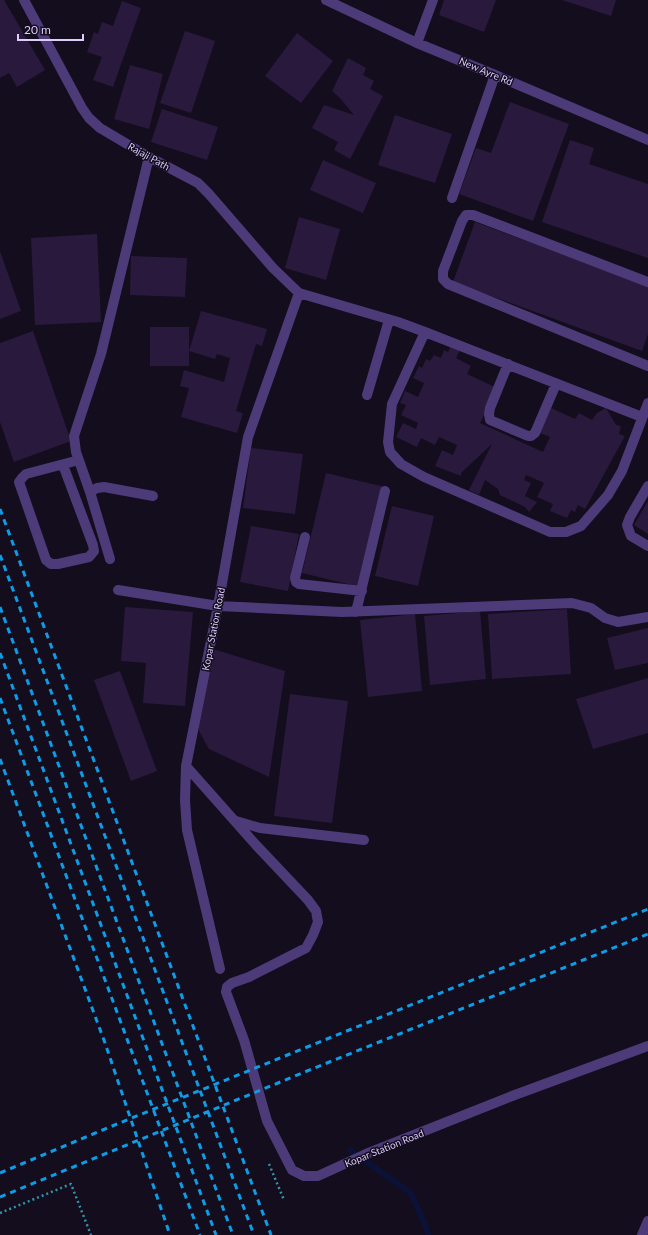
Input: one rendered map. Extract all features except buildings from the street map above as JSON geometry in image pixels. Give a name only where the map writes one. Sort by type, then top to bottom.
[{"type":"street","name":"Rajaji Path","points":[[24,0],[82,108],[89,118],[100,128],[149,157],[198,183],[273,268],[299,293]]},
{"type":"street","name":"New Ayre Rd","points":[[326,0],[417,42],[648,140]]},
{"type":"street","points":[[417,42],[433,0]]},
{"type":"street","points":[[452,198],[495,74]]},
{"type":"street","points":[[110,558],[76,452],[74,436],[101,354],[149,157]]},
{"type":"street","points":[[648,282],[474,215],[466,215],[462,221],[443,271],[443,279],[448,284],[648,366]]},
{"type":"street","points":[[299,293],[425,332],[642,417]]},
{"type":"street","name":"Kopar Station Road","points":[[220,969],[187,830],[184,800],[186,766],[218,606],[248,437],[299,293]]},
{"type":"street","points":[[367,395],[388,320]]},
{"type":"street","points":[[425,332],[392,404],[388,442],[390,452],[401,464],[424,477],[550,532],[566,532],[581,526],[608,495],[622,471],[648,403]]},
{"type":"street","points":[[508,364],[490,408],[490,420],[528,436],[535,433],[556,384]]},
{"type":"street","points":[[63,464],[94,551],[89,557],[58,564],[51,564],[46,560],[19,482],[26,474],[63,464],[79,460]]},
{"type":"street","points":[[648,486],[627,525],[630,536],[648,546]]},
{"type":"street","points":[[90,492],[97,488],[104,487],[153,496]]},
{"type":"street","points":[[356,612],[385,491]]},
{"type":"street","points":[[305,537],[295,578],[296,582],[299,584],[362,591]]},
{"type":"street","points":[[118,590],[218,606],[342,612],[572,603],[591,608],[605,618],[618,622],[648,618]]},
{"type":"street","points":[[186,766],[236,821],[260,828],[364,840]]},
{"type":"street","name":"Kopar Station Road","points":[[236,821],[308,900],[316,911],[318,922],[306,948],[249,977],[232,983],[227,987],[226,992],[244,1040],[267,1121],[292,1170],[304,1176],[318,1176],[366,1154],[512,1096],[648,1046]]},
{"type":"street","points":[[642,1235],[648,1221]]},
{"type":"path","points":[[0,1213],[71,1184],[90,1235]]},
{"type":"waterway","points":[[350,1150],[411,1193],[428,1235]]},
{"type":"railway","points":[[0,509],[271,1235]]},
{"type":"railway","points":[[0,555],[254,1235]]},
{"type":"railway","points":[[0,607],[233,1235]]},
{"type":"railway","points":[[0,653],[216,1235]]},
{"type":"railway","points":[[0,698],[200,1235]]},
{"type":"railway","points":[[0,759],[105,1043],[170,1235]]},
{"type":"railway","points":[[0,1173],[117,1124],[648,909]]},
{"type":"railway","points":[[0,1197],[312,1069],[648,934]]}]
